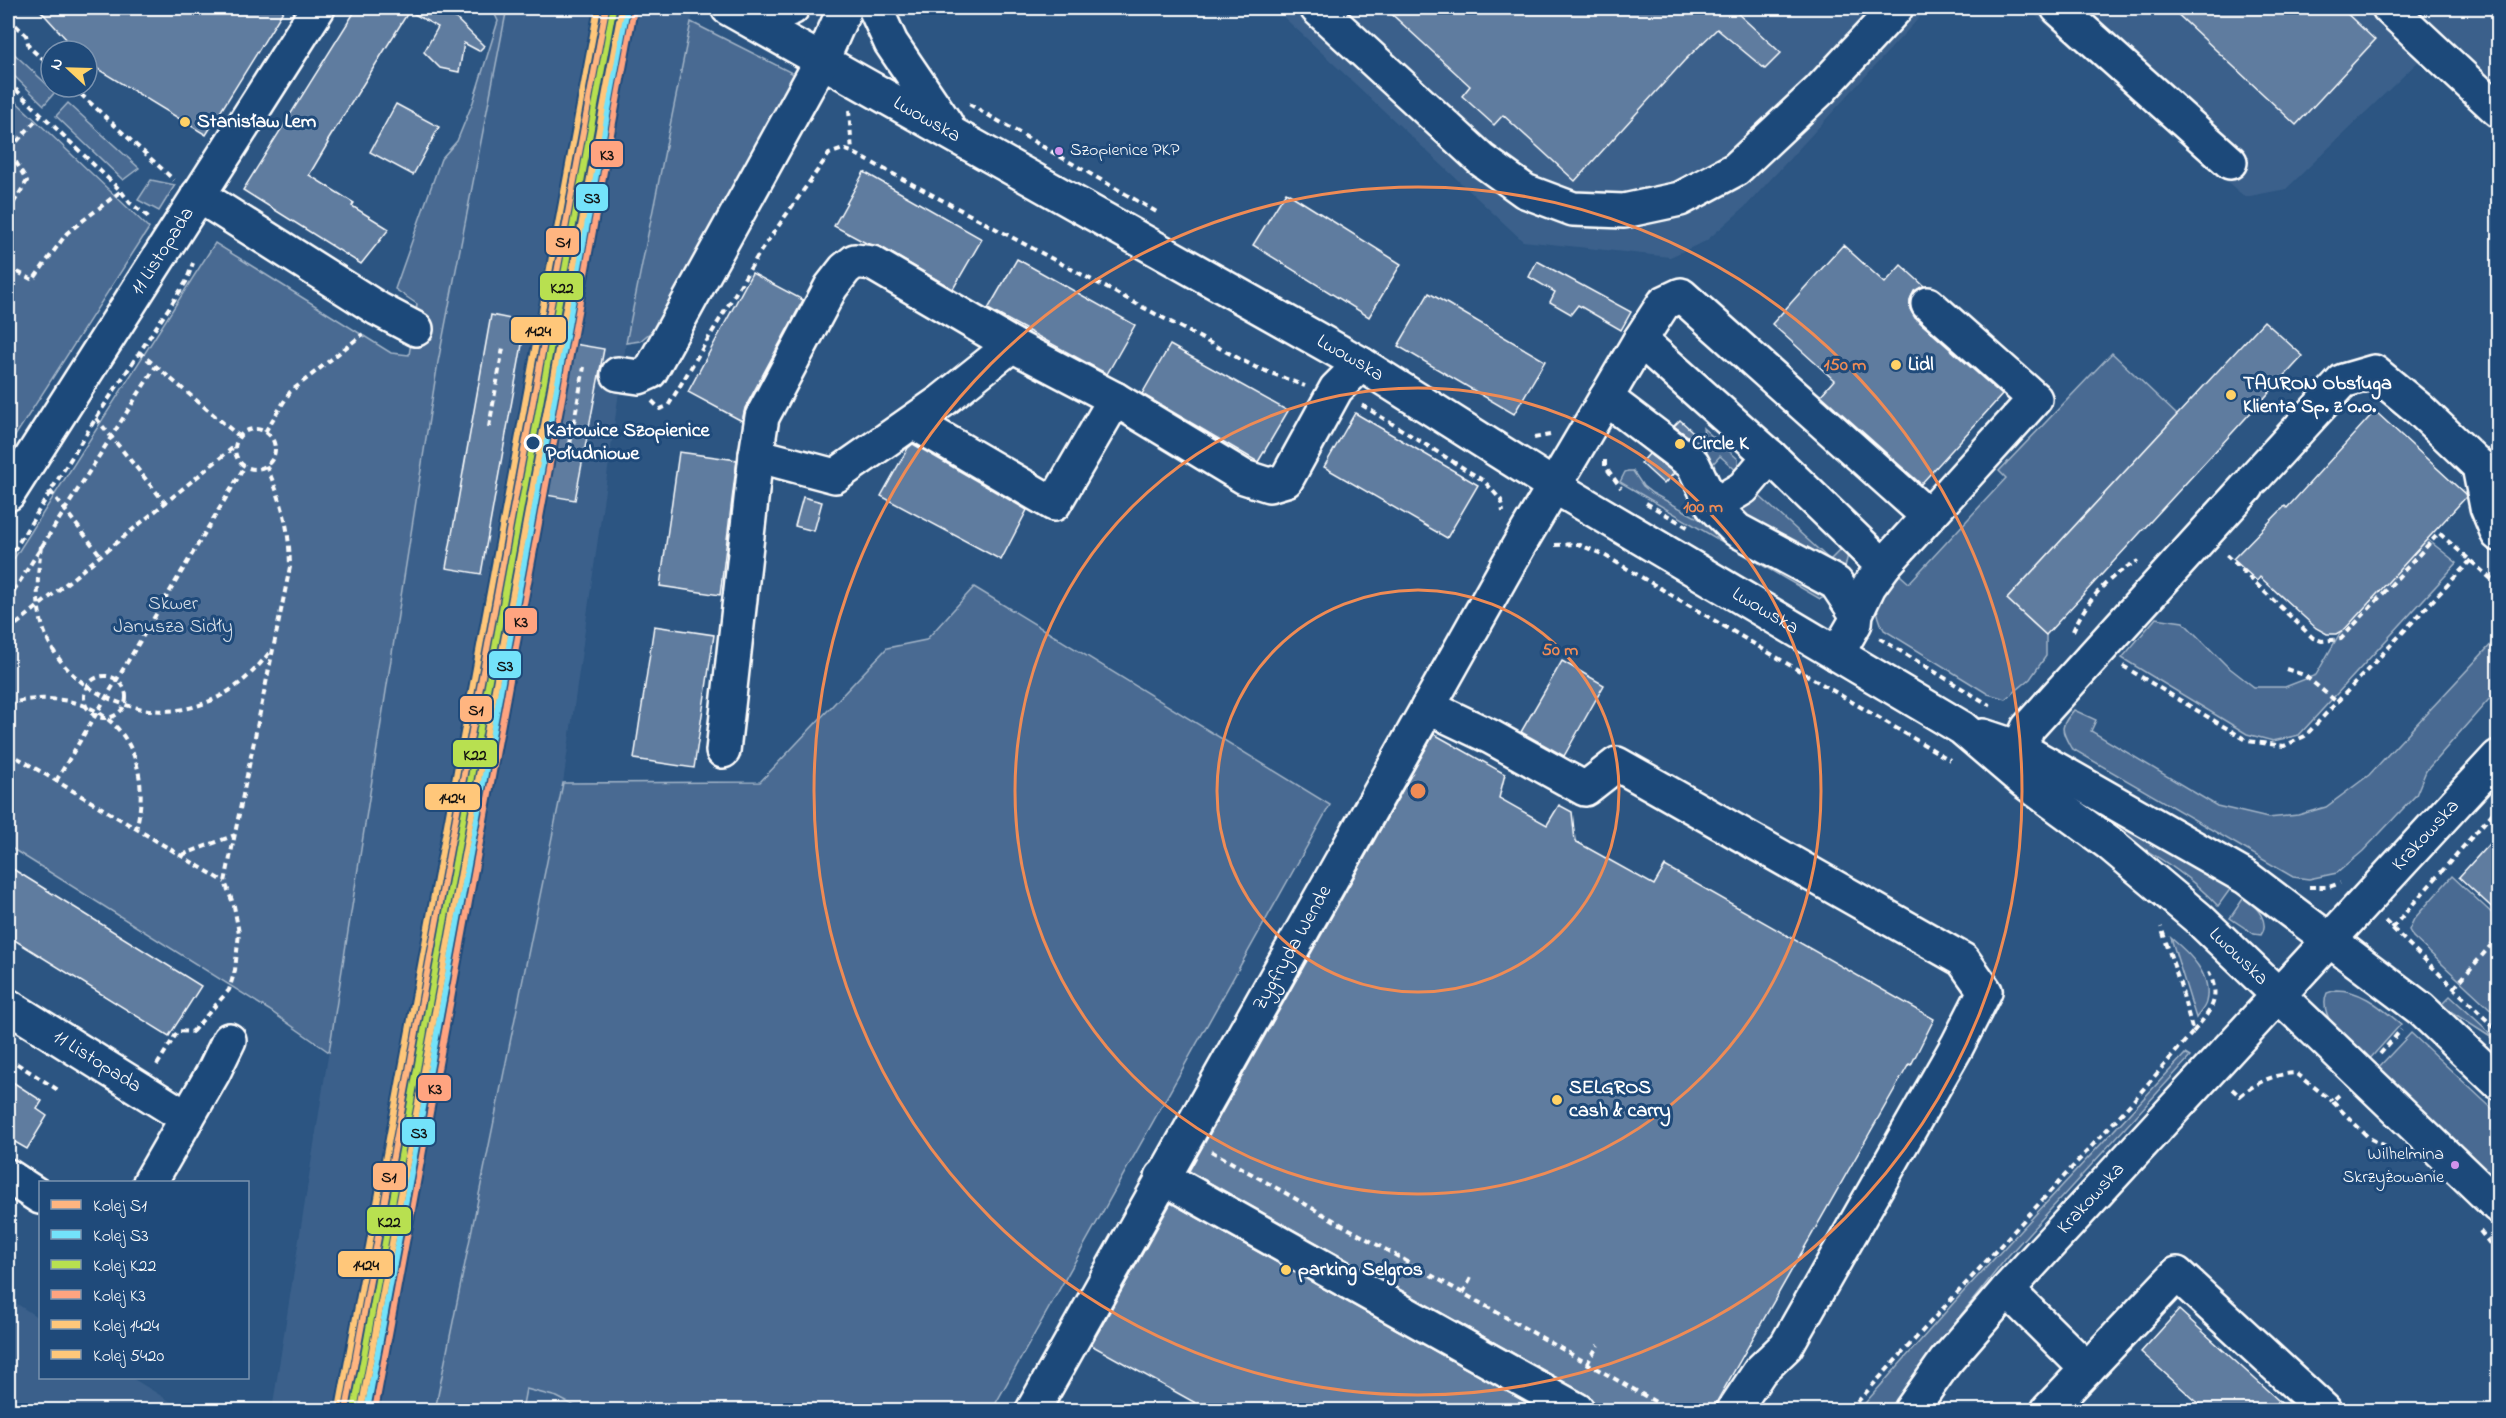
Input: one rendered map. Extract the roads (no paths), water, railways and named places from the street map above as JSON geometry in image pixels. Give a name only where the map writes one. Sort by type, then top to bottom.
[{"type":"street","name":"11 Listopada","points":[[8,494],[190,191],[318,8]]},
{"type":"street","points":[[741,15],[792,8]]},
{"type":"street","points":[[618,374],[639,377],[650,372],[822,60],[845,8]]},
{"type":"street","points":[[875,8],[891,43],[953,133]]},
{"type":"street","points":[[1317,8],[1482,160],[1525,191],[1573,209],[1624,211],[1680,200],[1736,169],[1820,90],[1896,8]]},
{"type":"street","points":[[2058,8],[2230,162]]},
{"type":"street","points":[[2389,8],[2494,96]]},
{"type":"street","name":"Lwowska","points":[[741,15],[1361,364],[1554,486],[1962,728],[2025,782],[2110,844],[2198,918],[2277,995],[2487,1216]]},
{"type":"street","points":[[190,191],[378,309],[416,329]]},
{"type":"street","points":[[723,751],[762,417],[831,287],[845,269],[855,261],[872,263],[1012,345],[1114,399],[1244,477],[1269,485],[1286,480],[1336,389],[1361,364]]},
{"type":"street","name":"Zygfryda Wende","points":[[1033,1410],[1428,707],[1554,486],[1664,303],[1681,295],[1928,516]]},
{"type":"street","points":[[1836,583],[1879,560],[1928,516],[2035,399],[1928,304]]},
{"type":"street","points":[[1640,340],[1770,456],[1879,560]]},
{"type":"street","points":[[756,455],[835,476],[942,401],[1012,345]]},
{"type":"street","points":[[2023,738],[2343,381],[2374,372],[2419,409],[2479,466],[2487,507],[2499,534]]},
{"type":"street","points":[[1606,398],[1693,464],[1707,520]]},
{"type":"street","points":[[913,422],[1054,504],[1114,399]]},
{"type":"street","points":[[1707,520],[1743,488],[1770,456]]},
{"type":"street","points":[[1707,520],[1737,530],[1836,583],[1855,618]]},
{"type":"street","points":[[1837,654],[1879,560]]},
{"type":"street","points":[[1428,707],[1585,789],[1617,764],[1963,960],[1984,991],[1957,1046],[1786,1346],[1760,1371],[1734,1410]]},
{"type":"street","name":"Lwowska","points":[[1962,728],[2023,738],[2247,878],[2421,1009],[2499,1082]]},
{"type":"street","name":"Krakowska","points":[[1911,1410],[1945,1362],[2007,1290],[2277,995],[2331,940],[2357,891],[2499,757]]},
{"type":"street","name":"11 Listopada","points":[[8,1006],[187,1118]]},
{"type":"street","points":[[151,1181],[213,1073],[229,1040]]},
{"type":"street","points":[[8,1176],[39,1196]]},
{"type":"street","points":[[1162,1177],[1577,1410]]},
{"type":"street","points":[[2048,1410],[2177,1274],[2325,1410]]},
{"type":"street","points":[[2007,1290],[2087,1370]]},
{"type":"rail line","name":"1424","points":[[339,1409],[598,8]]},
{"type":"rail line","name":"S1","points":[[346,1410],[606,8]]},
{"type":"rail line","name":"S3","points":[[367,1410],[627,8]]},
{"type":"rail line","name":"K22","points":[[354,1410],[613,9]]},
{"type":"rail line","name":"K3","points":[[375,1410],[634,9]]},
{"type":"rail line","name":"5420","points":[[361,1410],[621,11]]},
{"type":"place","name":"Stanisław Lem","points":[[185,122]]},
{"type":"place","name":"Szopienice PKP","points":[[1059,151]]},
{"type":"place","name":"Lidl","points":[[1896,365]]},
{"type":"place","name":"TAURON Obsługa Klienta Sp. z o.o.","points":[[2231,395]]},
{"type":"place","name":"Katowice Szopienice Południowe","points":[[533,443]]},
{"type":"place","name":"Circle K","points":[[1680,444]]},
{"type":"place","name":"SELGROS cash & carry","points":[[1557,1100]]},
{"type":"place","name":"Wilhelmina Skrzyżowanie","points":[[2455,1165]]},
{"type":"place","name":"parking Selgros","points":[[1286,1270]]},
{"type":"park label","name":"Skwer Janusza Sidły","points":[[173,616]]}]
